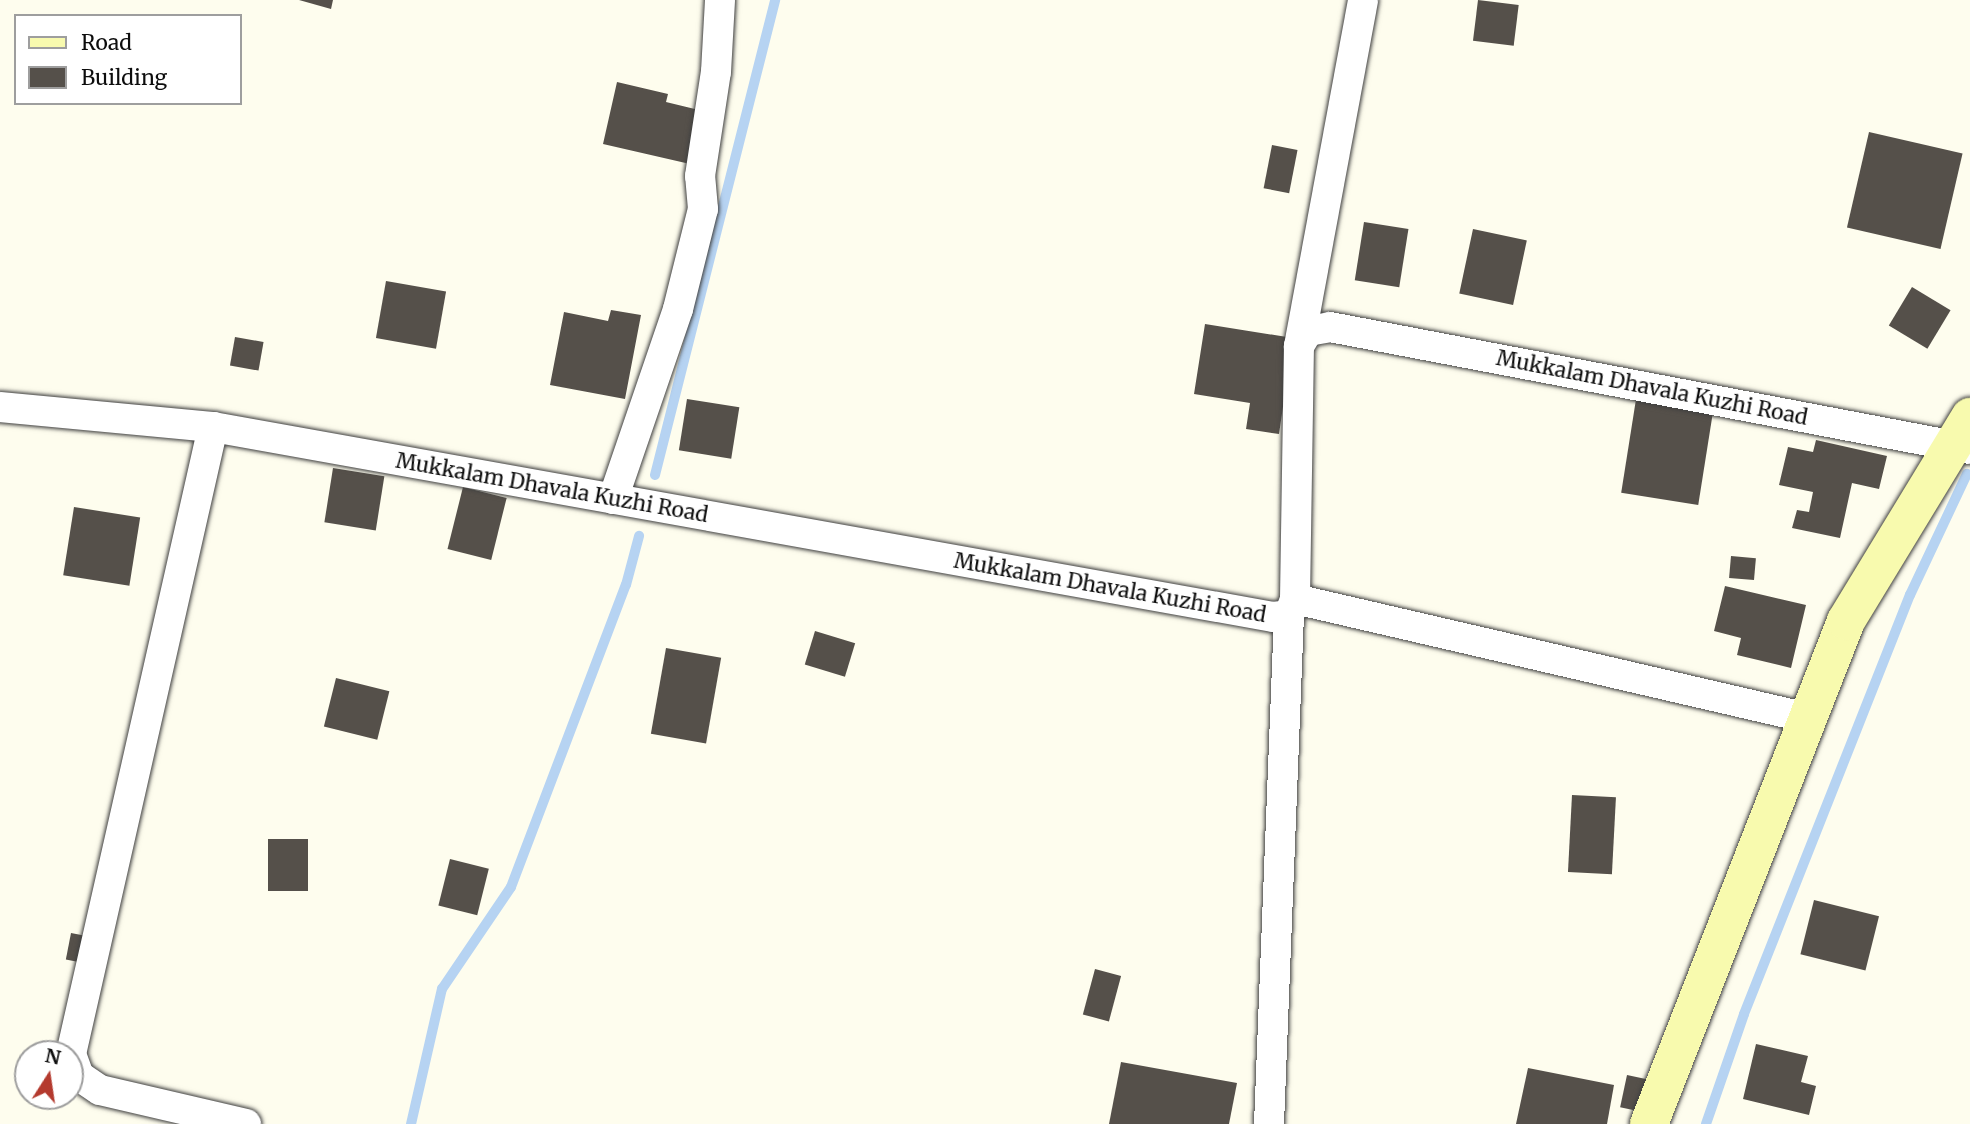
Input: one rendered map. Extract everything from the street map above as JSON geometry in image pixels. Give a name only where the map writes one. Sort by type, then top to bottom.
[{"type":"main road","points":[[1649,1124],[1846,621],[1964,437]]},
{"type":"street","points":[[613,499],[678,309],[703,209],[700,176],[716,72],[720,0]]},
{"type":"street","points":[[1299,346],[1363,0]]},
{"type":"street","name":"Mukkalam Dhavala Kuzhi Road","points":[[0,407],[213,427],[1273,617],[1292,607],[1299,346],[1308,331],[1330,327],[1964,437]]},
{"type":"street","points":[[213,427],[71,1055],[79,1076],[100,1090],[246,1124]]},
{"type":"street","points":[[1269,1124],[1292,607],[1808,718]]},
{"type":"building","points":[[299,0],[333,0],[331,9]]},
{"type":"building","points":[[1478,0],[1519,5],[1514,46],[1473,41]]},
{"type":"building","points":[[617,82],[668,94],[666,102],[703,111],[690,164],[603,144]]},
{"type":"building","points":[[1869,132],[1963,154],[1940,249],[1847,227]]},
{"type":"building","points":[[1272,145],[1298,150],[1289,193],[1264,188]]},
{"type":"building","points":[[1364,222],[1408,229],[1399,287],[1355,280]]},
{"type":"building","points":[[1473,229],[1527,240],[1513,305],[1459,294]]},
{"type":"building","points":[[386,281],[446,292],[436,349],[376,338]]},
{"type":"building","points":[[1912,287],[1951,310],[1927,349],[1889,326]]},
{"type":"building","points":[[611,310],[641,315],[625,399],[550,385],[564,312],[608,321]]},
{"type":"building","points":[[1205,324],[1293,338],[1279,434],[1246,429],[1250,403],[1194,394]]},
{"type":"building","points":[[235,337],[264,342],[259,371],[230,366]]},
{"type":"building","points":[[1637,393],[1714,405],[1698,505],[1621,493]]},
{"type":"building","points":[[687,399],[739,407],[731,459],[679,450]]},
{"type":"building","points":[[1816,440],[1887,456],[1879,489],[1852,483],[1840,538],[1792,528],[1797,510],[1809,512],[1813,492],[1779,485],[1788,447],[1813,452]]},
{"type":"building","points":[[333,468],[384,476],[376,530],[324,522]]},
{"type":"building","points":[[463,487],[507,498],[491,560],[448,549]]},
{"type":"building","points":[[74,507],[140,517],[129,586],[63,575]]},
{"type":"building","points":[[1731,556],[1756,558],[1754,580],[1729,578]]},
{"type":"building","points":[[1725,586],[1806,605],[1791,668],[1737,655],[1741,638],[1714,631]]},
{"type":"building","points":[[815,631],[855,643],[845,677],[805,664]]},
{"type":"building","points":[[666,648],[721,658],[706,743],[651,734]]},
{"type":"building","points":[[336,678],[389,691],[377,740],[324,727]]},
{"type":"building","points":[[1572,795],[1616,797],[1612,874],[1568,872]]},
{"type":"building","points":[[268,839],[308,839],[308,891],[268,891]]},
{"type":"building","points":[[450,859],[489,869],[477,915],[438,906]]},
{"type":"building","points":[[1814,900],[1879,916],[1865,971],[1800,954]]},
{"type":"building","points":[[71,933],[97,938],[91,964],[66,960]]},
{"type":"building","points":[[1095,969],[1121,976],[1109,1021],[1083,1014]]},
{"type":"building","points":[[1756,1044],[1808,1056],[1801,1082],[1816,1086],[1809,1115],[1743,1099]]},
{"type":"building","points":[[1121,1062],[1237,1083],[1229,1124],[1109,1124]]},
{"type":"building","points":[[1528,1068],[1614,1085],[1607,1124],[1516,1124]]},
{"type":"building","points":[[1627,1075],[1650,1080],[1644,1112],[1620,1107]]},
{"type":"waterway","points":[[655,475],[775,0]]},
{"type":"waterway","points":[[1706,1124],[1744,1014],[1910,595],[1967,474]]},
{"type":"waterway","points":[[411,1124],[442,989],[511,887],[626,585],[639,536]]}]
